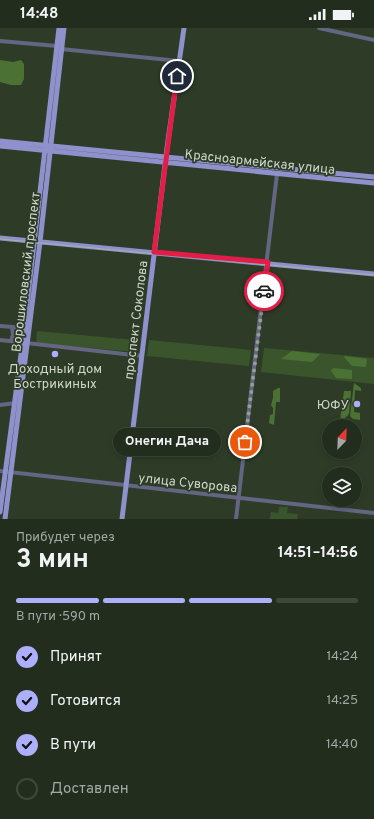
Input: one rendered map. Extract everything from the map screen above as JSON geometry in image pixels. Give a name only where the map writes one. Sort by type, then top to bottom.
[{"type":"main road","name":"Ворошиловский проспект","points":[[5,519],[5,472],[40,242],[59,48],[59,28]]},
{"type":"main road","name":"Ворошиловский проспект","points":[[59,48],[64,28]]},
{"type":"main road","name":"проспект Соколова","points":[[122,519],[165,160],[184,28]]},
{"type":"main road","name":"Красноармейская улица","points":[[0,141],[48,149]]},
{"type":"main road","name":"Красноармейская улица","points":[[0,146],[374,177]]},
{"type":"main road","name":"Ворошиловский проспект","points":[[27,329],[34,242],[48,149]]},
{"type":"main road","name":"Красноармейская улица","points":[[165,160],[277,174],[374,183]]},
{"type":"main road","points":[[0,238],[268,262],[374,274]]},
{"type":"main road","name":"Ворошиловский проспект","points":[[0,512],[15,403],[25,344]]},
{"type":"street","points":[[319,28],[374,40]]},
{"type":"street","points":[[0,41],[179,61]]},
{"type":"street","points":[[236,519],[268,262],[277,174]]},
{"type":"street","points":[[0,326],[27,329]]},
{"type":"street","points":[[11,342],[13,335],[12,327]]},
{"type":"street","points":[[0,340],[142,356]]},
{"type":"street","points":[[0,405],[15,403]]},
{"type":"street","name":"улица Суворова","points":[[5,472],[374,513]]},
{"type":"green space","points":[[0,60],[13,62],[21,60],[24,64],[24,79],[21,85],[11,85],[0,82]]},
{"type":"green space","points":[[37,331],[135,340],[134,352],[36,343]]},
{"type":"green space","points":[[149,340],[251,350],[249,366],[147,356]]},
{"type":"green space","points":[[264,348],[374,358],[374,384],[261,372]]},
{"type":"green space","points":[[292,351],[320,354],[312,362],[281,359]]},
{"type":"green space","points":[[344,357],[367,359],[366,367],[352,366]]},
{"type":"green space","points":[[333,368],[352,370],[352,379],[336,378],[331,371]]},
{"type":"green space","points":[[354,383],[361,388],[361,391],[355,390],[354,412],[360,413],[360,419],[353,419],[350,416]]},
{"type":"green space","points":[[280,388],[280,402],[276,402],[274,425],[269,423],[270,415],[273,414],[273,408],[271,405],[273,391]]},
{"type":"green space","points":[[344,391],[351,391],[349,414],[344,419],[340,419]]},
{"type":"green space","points":[[279,507],[288,507],[287,513],[298,514],[297,519],[270,519],[271,512],[278,513]]},
{"type":"tram line","points":[[0,239],[374,275]]},
{"type":"way so far","points":[[245,442],[264,291]]},
{"type":"place","name":"Доходный дом Бострикиных","points":[[55,354]]},
{"type":"place","name":"ЮФУ","points":[[357,404]]},
{"type":"place","name":"Онегин Дача","points":[[245,442]]},
{"type":"route","points":[[177,76],[154,252],[268,262],[264,291]]}]
